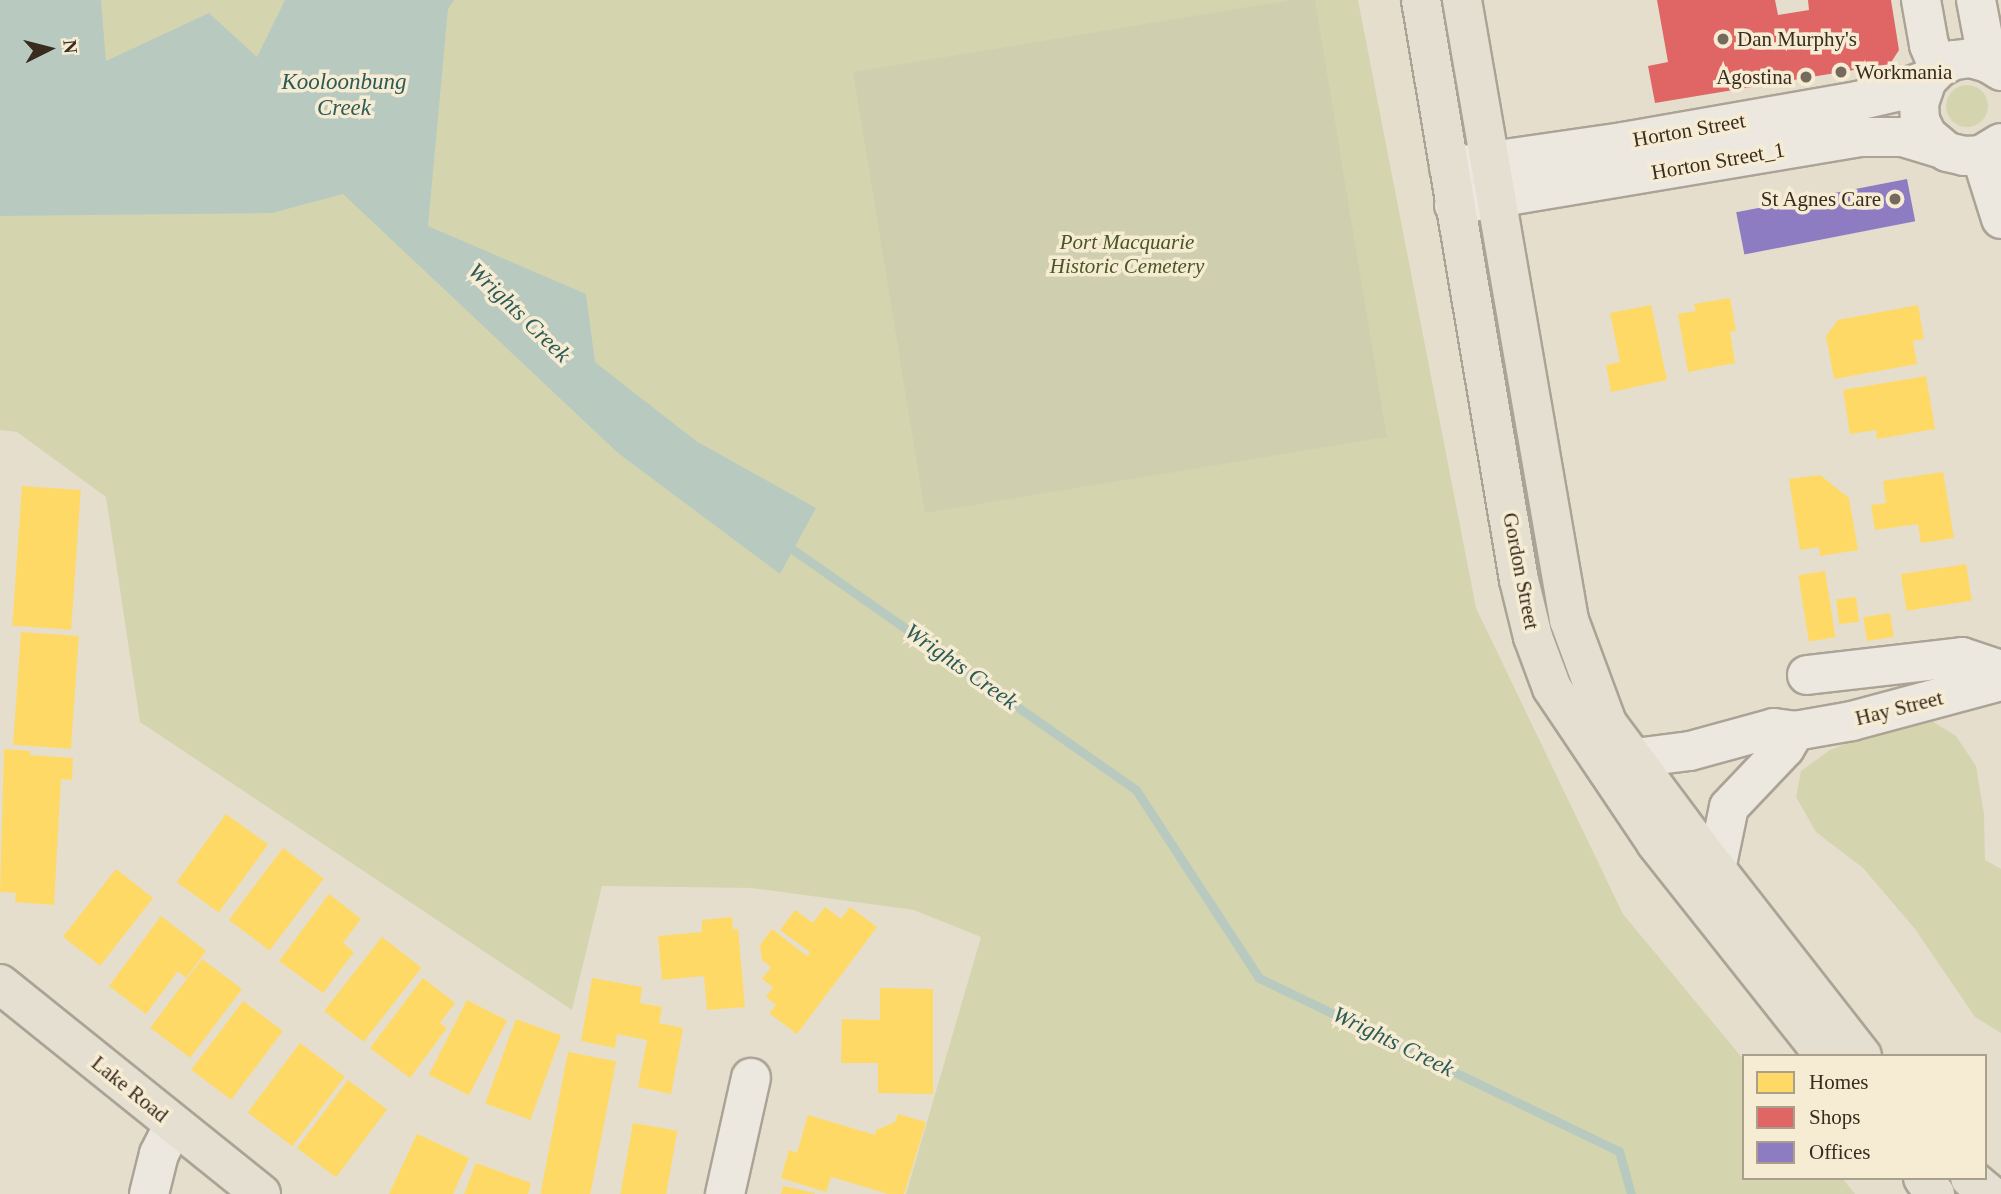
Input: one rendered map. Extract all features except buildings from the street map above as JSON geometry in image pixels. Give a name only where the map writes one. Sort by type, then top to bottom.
[{"type":"main road","name":"Gordon Street","points":[[1421,0],[1519,580],[1534,637],[1552,688],[1656,843],[1823,1054]]},
{"type":"main road","name":"Gordon Street","points":[[1462,0],[1569,620],[1607,723],[1716,869],[1860,1054]]},
{"type":"main road","name":"Lake Road","points":[[0,984],[261,1194]]},
{"type":"main road","points":[[1972,1180],[1989,1194]]},
{"type":"street","points":[[1921,0],[1933,74],[1919,103],[1920,120],[1927,135],[1939,148]]},
{"type":"street","points":[[1976,0],[1997,68]]},
{"type":"street","name":"Horton Street","points":[[1449,167],[1623,142],[1857,101],[1895,92],[1933,74],[1954,60],[1971,58],[1997,68]]},
{"type":"street","name":"Horton Street_1","points":[[1497,197],[1860,137],[1903,138],[1964,156],[1991,149]]},
{"type":"street","points":[[1991,149],[2001,219]]},
{"type":"street","points":[[1454,205],[1497,197]]},
{"type":"street","points":[[1807,675],[1962,657],[2001,670]]},
{"type":"street","name":"Hay Street","points":[[1634,758],[1690,751],[1774,728],[1795,731],[1852,721],[2001,681]]},
{"type":"street","points":[[1716,869],[1728,807],[1785,748],[1795,731]]},
{"type":"street","points":[[725,1194],[751,1078]]},
{"type":"street","points":[[149,1194],[159,1154],[174,1125]]},
{"type":"green space","points":[[0,0],[1358,0],[1476,608],[1623,914],[1742,1058],[1742,1180],[1844,1180],[1855,1194],[906,1194],[981,937],[914,910],[752,888],[602,886],[572,1010],[140,722],[106,497],[17,432],[0,430]]},
{"type":"green space","name":"Port Macquarie Historic Cemetery","points":[[1291,0],[1315,0],[1387,437],[925,513],[853,72]]},
{"type":"green space","points":[[1967,85],[1982,91],[1988,106],[1982,121],[1967,127],[1952,121],[1946,106],[1952,91]]},
{"type":"green space","points":[[1932,721],[1956,736],[1976,766],[1984,814],[1985,860],[2001,869],[2001,1033],[1975,1017],[1915,929],[1863,868],[1816,832],[1796,797],[1801,771],[1830,750],[1897,724]]},
{"type":"water","name":"Kooloonbung Creek","points":[[0,0],[101,0],[106,61],[209,13],[257,57],[285,0],[454,0],[448,9],[428,226],[586,294],[595,362],[696,441],[816,508],[780,574],[618,453],[343,194],[272,213],[0,216]]},
{"type":"waterway","name":"Wrights Creek","points":[[785,544],[1136,790],[1259,978],[1619,1151],[1631,1194]]},
{"type":"place","name":"Dan Murphy's","points":[[1723,39]]},
{"type":"place","name":"Workmania","points":[[1841,72]]},
{"type":"place","name":"Agostina","points":[[1806,77]]},
{"type":"place","name":"St Agnes Care","points":[[1895,199]]}]
